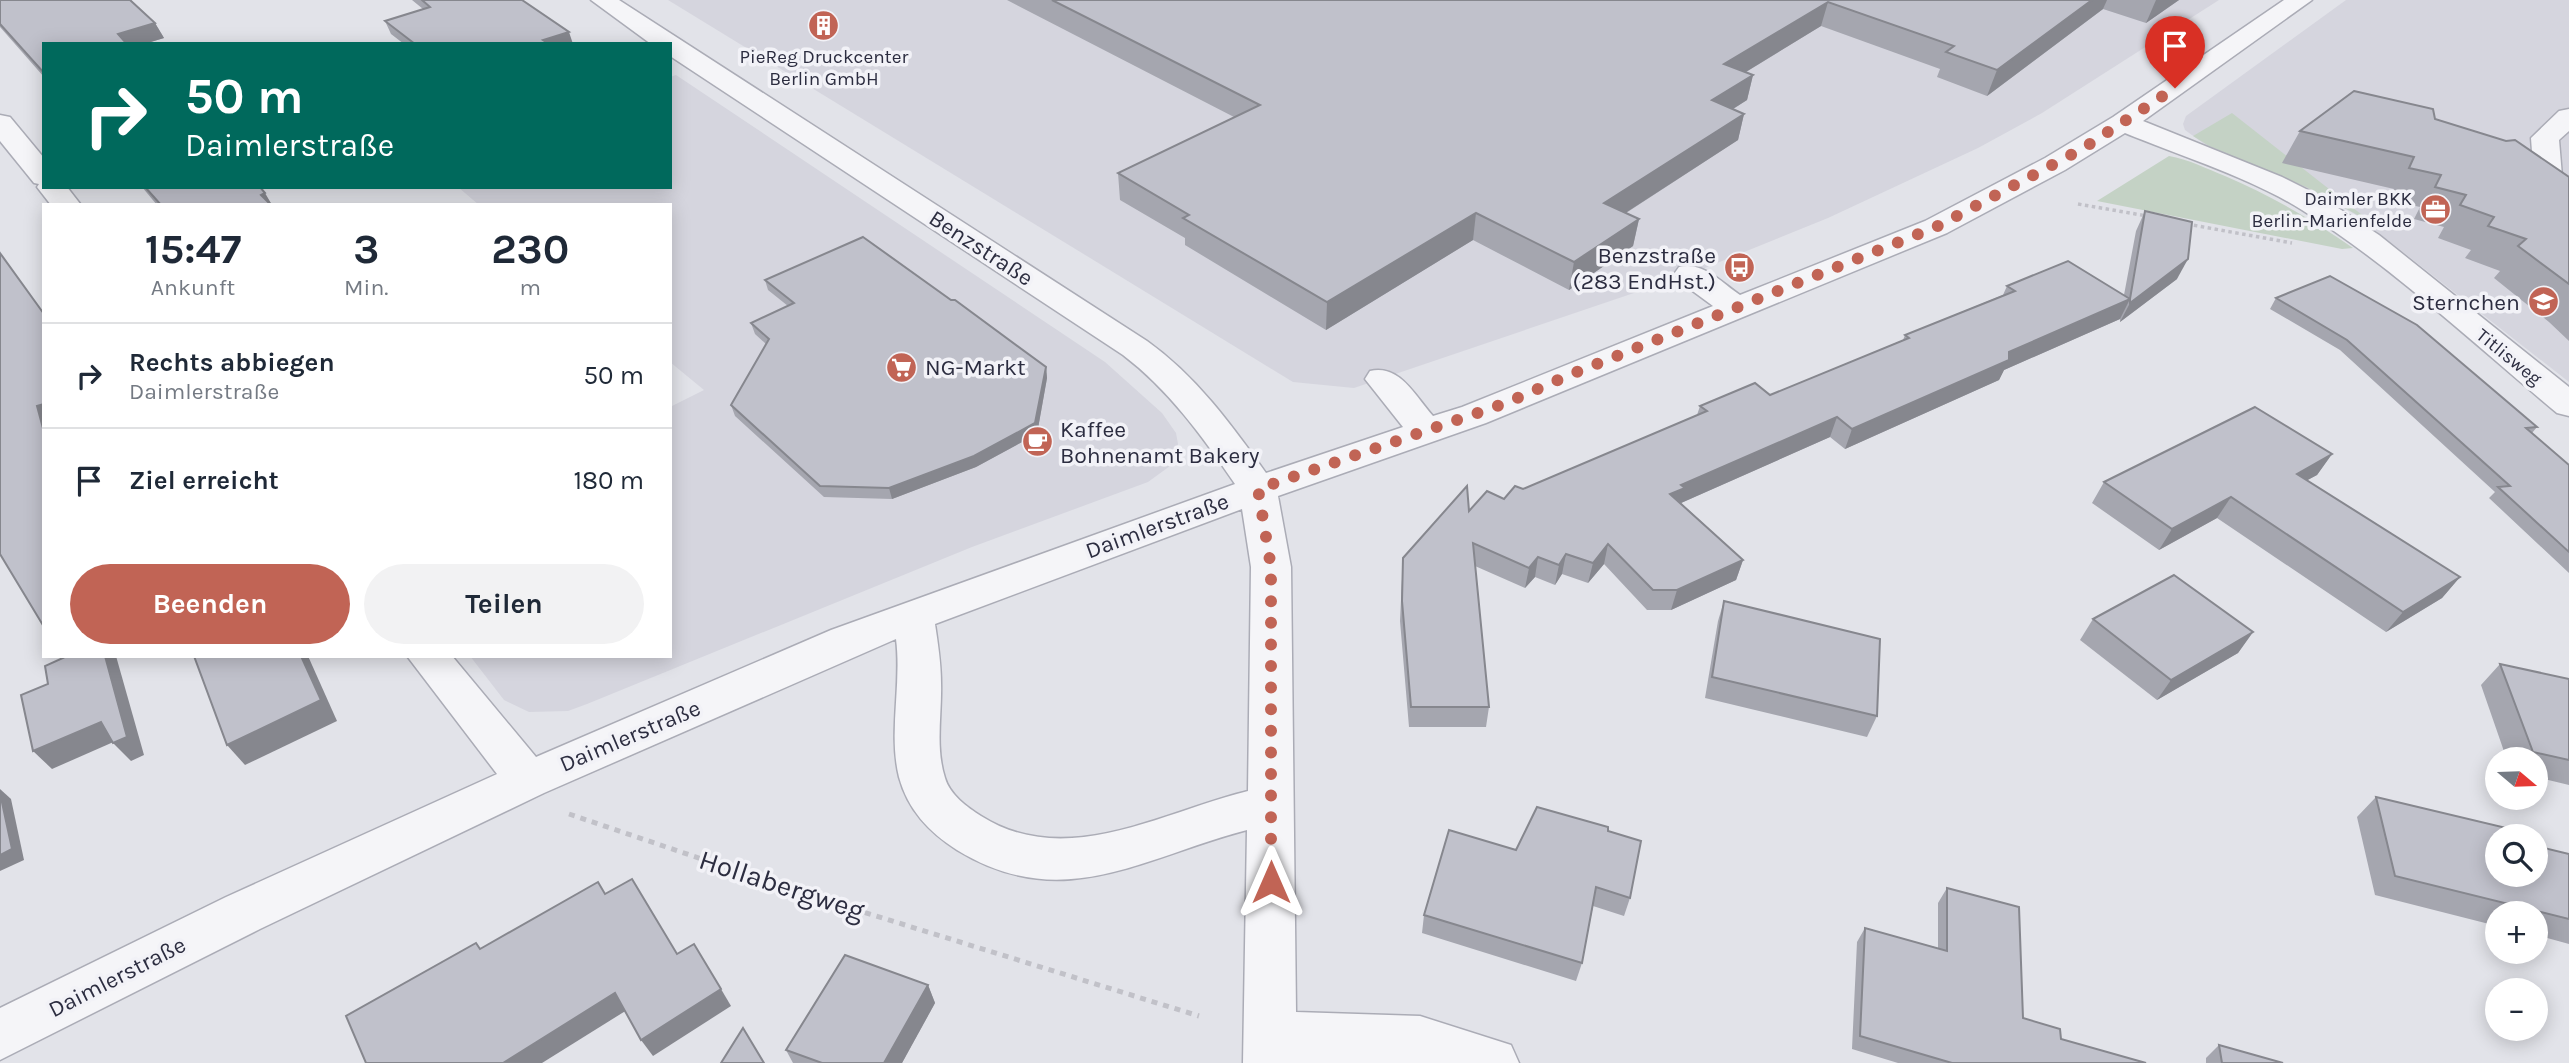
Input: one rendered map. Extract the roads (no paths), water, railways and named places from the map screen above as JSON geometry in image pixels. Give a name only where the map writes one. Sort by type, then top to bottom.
[{"type":"street","name":"Benzstraße","points":[[603,0],[666,42]]},
{"type":"street","name":"Daimlerstraße","points":[[0,1035],[243,913],[528,780],[846,641],[1258,489],[1506,403],[1936,227],[2055,164],[2123,123],[2300,0]]},
{"type":"street","name":"Benzstraße","points":[[672,46],[1162,368],[1212,424],[1258,489]]},
{"type":"street","points":[[2569,117],[2545,138],[2547,179],[2569,197]]},
{"type":"street","points":[[0,123],[42,175]]},
{"type":"street","name":"Titlisweg","points":[[2123,123],[2272,183],[2310,202],[2368,241],[2569,405]]},
{"type":"street","points":[[54,189],[64,203]]},
{"type":"street","points":[[1690,274],[1737,307]]},
{"type":"street","points":[[1381,379],[1426,431]]},
{"type":"street","points":[[1258,489],[1271,567],[1271,1050],[1420,1041],[1492,1063]]},
{"type":"street","points":[[913,616],[920,668],[918,745],[926,789],[952,822],[973,836],[1002,850],[1040,858],[1070,859],[1107,855],[1208,821],[1272,804]]},
{"type":"street","points":[[430,658],[528,780]]},
{"type":"place","name":"PieReg Druckcenter Berlin GmbH","points":[[824,26]]},
{"type":"place","name":"Daimler BKK Berlin-Marienfelde","points":[[2435,210]]},
{"type":"place","name":"Benzstraße (283 EndHst.)","points":[[1739,268]]},
{"type":"place","name":"Sternchen","points":[[2543,302]]},
{"type":"place","name":"NG-Markt","points":[[902,367]]},
{"type":"place","name":"Kaffee Bohnenamt Bakery","points":[[1037,442]]}]
